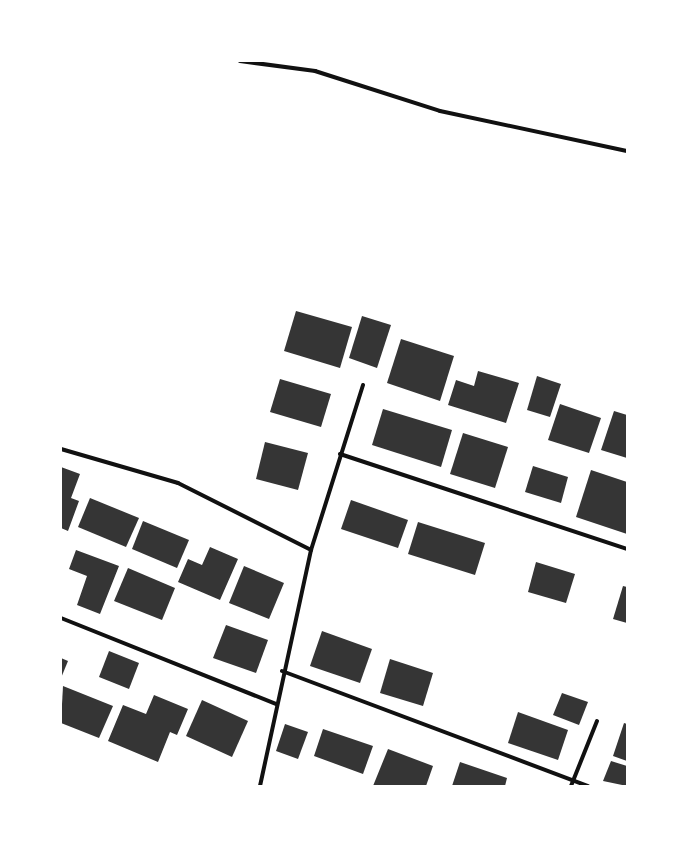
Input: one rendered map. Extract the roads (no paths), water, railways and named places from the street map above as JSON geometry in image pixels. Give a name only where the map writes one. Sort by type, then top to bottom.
[{"type":"lane","points":[[240,61],[315,71],[440,110],[627,152]]},
{"type":"lane","points":[[260,786],[282,671],[310,550],[363,386]]},
{"type":"lane","points":[[61,449],[178,483],[310,550]]},
{"type":"lane","points":[[340,454],[627,549]]},
{"type":"lane","points":[[61,618],[276,704]]},
{"type":"lane","points":[[282,671],[588,786]]},
{"type":"lane","points":[[571,786],[597,721]]}]
